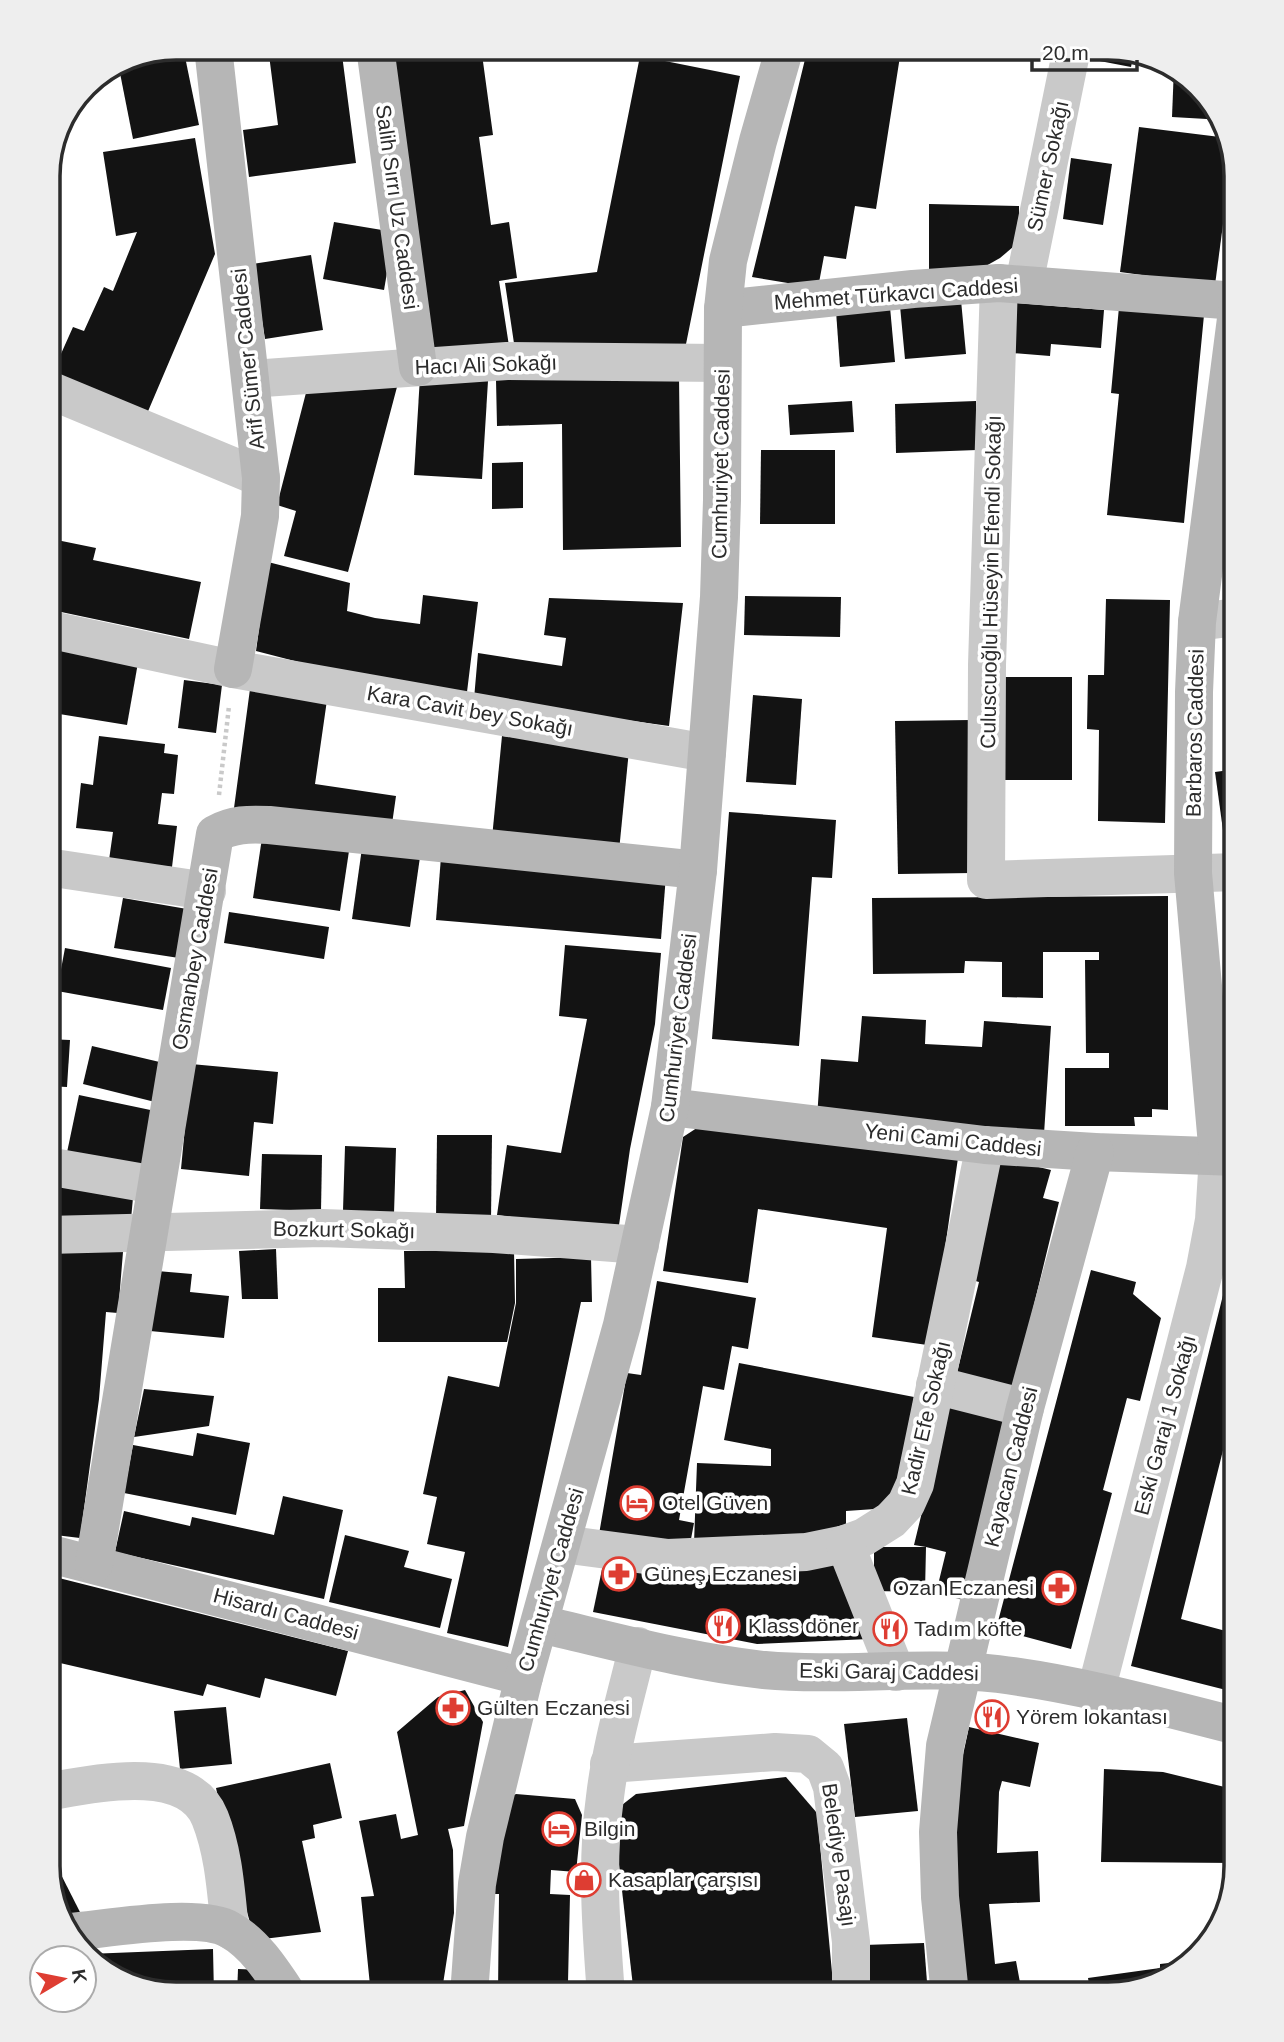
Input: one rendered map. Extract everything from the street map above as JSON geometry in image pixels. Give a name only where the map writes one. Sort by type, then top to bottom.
[{"type":"street","name":"Arif Sümer Caddesi","points":[[214,60],[261,478],[260,516],[233,668]]},
{"type":"street","name":"Salih Sırrı Uz Caddesi","points":[[377,60],[418,367]]},
{"type":"street","name":"Cumhuriyet Caddesi","points":[[470,1982],[477,1884],[483,1849],[524,1676],[622,1325],[670,1107],[698,870],[719,597],[723,309],[728,261],[782,60]]},
{"type":"street","name":"Sümer Sokağı","points":[[1011,284],[1069,60]]},
{"type":"street","name":"Mehmet Türkavcı Caddesi","points":[[723,309],[913,289],[1011,284],[1224,300]]},
{"type":"street","name":"Culuscuoğlu Hüseyin Efendi Sokağı","points":[[1011,284],[988,665],[986,880],[1193,873]]},
{"type":"street","name":"Hacı Ali Sokağı","points":[[251,379],[507,361],[722,363]]},
{"type":"street","points":[[60,393],[261,478]]},
{"type":"street","name":"Barbaros Caddesi","points":[[1224,412],[1197,622],[1193,873],[1224,1131]]},
{"type":"street","points":[[1197,622],[1224,619]]},
{"type":"street","name":"Kara Cavit bey Sokağı","points":[[60,632],[233,668],[707,753]]},
{"type":"street","points":[[215,834],[228,827],[243,824],[269,825],[698,870]]},
{"type":"street","name":"Osmanbey Caddesi","points":[[94,1564],[215,834]]},
{"type":"street","points":[[60,869],[207,891]]},
{"type":"street","points":[[1193,873],[1224,872]]},
{"type":"street","name":"Yeni Cami Caddesi","points":[[670,1107],[985,1145],[1224,1156]]},
{"type":"street","name":"Kadir Efe Sokağı","points":[[562,1544],[668,1558],[806,1552],[845,1544],[863,1537],[891,1520],[906,1504],[915,1484],[985,1145]]},
{"type":"street","name":"Kayacan Caddesi","points":[[949,1982],[940,1897],[938,1832],[945,1746],[1025,1408],[1095,1152]]},
{"type":"street","points":[[60,1168],[156,1185]]},
{"type":"street","name":"Eski Garaj 1 Sokağı","points":[[1096,1691],[1205,1268],[1224,1171]]},
{"type":"street","name":"Bozkurt Sokağı","points":[[60,1235],[322,1228],[418,1231],[640,1245]]},
{"type":"street","points":[[935,1385],[1025,1408]]},
{"type":"street","points":[[845,1544],[896,1672]]},
{"type":"street","name":"Hisardı Caddesi","points":[[60,1556],[524,1676]]},
{"type":"street","name":"Eski Garaj Caddesi","points":[[540,1625],[708,1661],[765,1670],[962,1671],[999,1674],[1096,1691],[1224,1723]]},
{"type":"street","points":[[605,1982],[601,1845],[609,1764],[638,1646]]},
{"type":"street","name":"Belediye Pasajı","points":[[609,1764],[775,1752],[808,1754],[825,1768],[832,1787],[851,1942],[852,1982]]},
{"type":"street","points":[[60,1790],[152,1781],[187,1792],[201,1804],[210,1817],[223,1873],[230,1930]]},
{"type":"street","points":[[79,1931],[196,1922],[215,1924],[230,1930],[268,1965],[280,1982]]},
{"type":"path","points":[[215,834],[233,668]]},
{"type":"building","points":[[186,60],[199,125],[133,139],[120,74],[153,62]]},
{"type":"building","points":[[270,60],[343,60],[356,163],[249,177],[243,130],[278,125]]},
{"type":"building","points":[[392,60],[483,60],[493,135],[479,137],[491,225],[509,222],[517,278],[499,281],[509,346],[435,357]]},
{"type":"building","points":[[639,60],[660,60],[740,76],[684,354],[515,350],[505,283],[597,272]]},
{"type":"building","points":[[805,60],[899,60],[876,209],[855,206],[846,259],[824,256],[818,288],[752,277]]},
{"type":"building","points":[[1094,60],[1131,62],[1131,67]]},
{"type":"building","points":[[1174,79],[1196,99],[1209,119],[1172,117]]},
{"type":"building","points":[[1139,127],[1217,137],[1224,161],[1224,217],[1215,285],[1120,272]]},
{"type":"building","points":[[195,138],[215,254],[146,416],[60,378],[60,356],[73,327],[84,331],[104,287],[113,291],[137,232],[116,236],[103,152]]},
{"type":"building","points":[[1071,158],[1112,164],[1103,225],[1063,219]]},
{"type":"building","points":[[929,204],[1019,206],[1019,242],[1000,258],[977,271],[929,275]]},
{"type":"building","points":[[334,222],[394,232],[384,290],[323,279]]},
{"type":"building","points":[[311,255],[323,330],[265,339],[253,264]]},
{"type":"building","points":[[961,300],[966,354],[905,359],[900,306]]},
{"type":"building","points":[[1015,303],[1104,310],[1101,348],[1051,344],[1050,356],[1012,353]]},
{"type":"building","points":[[890,307],[895,362],[840,367],[836,311]]},
{"type":"building","points":[[1119,307],[1204,315],[1184,523],[1107,515],[1119,394],[1111,393]]},
{"type":"building","points":[[679,376],[681,547],[563,550],[562,424],[497,426],[496,380]]},
{"type":"building","points":[[420,377],[488,381],[482,479],[414,475]]},
{"type":"building","points":[[308,385],[397,387],[348,572],[284,556],[296,511],[277,505]]},
{"type":"building","points":[[852,401],[854,432],[790,435],[788,405]]},
{"type":"building","points":[[976,401],[977,450],[896,453],[895,404]]},
{"type":"building","points":[[761,450],[835,450],[835,524],[760,524]]},
{"type":"building","points":[[523,462],[523,508],[492,509],[492,463]]},
{"type":"building","points":[[60,541],[96,548],[93,560],[201,582],[189,639],[60,612]]},
{"type":"building","points":[[268,562],[350,583],[347,611],[375,618],[420,624],[423,595],[478,602],[467,692],[368,680],[256,651]]},
{"type":"building","points":[[745,596],[841,597],[840,637],[744,635]]},
{"type":"building","points":[[549,598],[683,603],[669,726],[474,699],[478,653],[562,666],[566,638],[544,635]]},
{"type":"building","points":[[1106,599],[1170,600],[1165,823],[1098,821],[1099,730],[1087,729],[1088,675],[1104,675]]},
{"type":"building","points":[[60,643],[139,657],[127,725],[60,714]]},
{"type":"building","points":[[1001,677],[1072,677],[1072,780],[1001,780]]},
{"type":"building","points":[[184,680],[222,685],[216,733],[178,728]]},
{"type":"building","points":[[250,689],[327,700],[315,784],[396,796],[391,831],[234,808]]},
{"type":"building","points":[[753,695],[802,699],[796,785],[746,782]]},
{"type":"building","points":[[971,720],[973,873],[898,874],[895,721]]},
{"type":"building","points":[[99,736],[165,744],[164,753],[178,755],[174,794],[162,793],[158,824],[177,826],[172,867],[109,860],[113,832],[76,828],[81,783],[93,785]]},
{"type":"building","points":[[502,736],[629,750],[619,851],[492,838]]},
{"type":"building","points":[[1224,771],[1224,838],[1215,772]]},
{"type":"building","points":[[729,812],[836,820],[832,878],[812,877],[799,1046],[712,1039]]},
{"type":"building","points":[[262,838],[349,851],[340,911],[253,898]]},
{"type":"building","points":[[362,848],[420,857],[410,927],[352,919]]},
{"type":"building","points":[[441,857],[666,875],[661,939],[436,920]]},
{"type":"building","points":[[1168,896],[1168,1110],[1152,1109],[1152,1117],[1134,1117],[1135,1126],[1065,1126],[1065,1068],[1109,1068],[1109,1053],[1086,1053],[1085,960],[1099,960],[1099,952],[1043,952],[1043,998],[1002,997],[1002,962],[965,961],[964,973],[873,974],[872,898]]},
{"type":"building","points":[[123,898],[187,909],[179,958],[114,948]]},
{"type":"building","points":[[229,912],[329,927],[324,959],[224,943]]},
{"type":"building","points":[[565,945],[661,953],[655,1024],[630,1149],[618,1232],[497,1215],[507,1145],[561,1153],[587,1019],[559,1016]]},
{"type":"building","points":[[65,948],[171,968],[163,1010],[60,992]]},
{"type":"building","points":[[862,1016],[926,1020],[925,1044],[982,1047],[984,1021],[1051,1026],[1044,1134],[817,1118],[821,1059],[858,1062]]},
{"type":"building","points":[[60,1040],[70,1040],[67,1087],[60,1087]]},
{"type":"building","points":[[92,1046],[168,1064],[159,1103],[83,1084]]},
{"type":"building","points":[[191,1064],[278,1072],[273,1124],[254,1122],[249,1176],[181,1169]]},
{"type":"building","points":[[79,1095],[160,1112],[146,1179],[65,1162]]},
{"type":"building","points":[[706,1122],[958,1158],[944,1255],[941,1347],[872,1337],[887,1228],[758,1209],[748,1283],[663,1271],[683,1137]]},
{"type":"building","points":[[437,1135],[492,1135],[491,1220],[436,1219]]},
{"type":"building","points":[[345,1146],[396,1148],[394,1214],[343,1211]]},
{"type":"building","points":[[262,1154],[322,1155],[321,1211],[260,1209]]},
{"type":"building","points":[[998,1157],[1051,1170],[1043,1198],[1059,1202],[1013,1391],[956,1377],[979,1282],[972,1280]]},
{"type":"building","points":[[60,1173],[134,1187],[131,1219],[60,1222]]},
{"type":"building","points":[[276,1249],[278,1299],[242,1299],[239,1251]]},
{"type":"building","points":[[514,1250],[515,1303],[507,1342],[378,1342],[378,1288],[405,1288],[404,1251]]},
{"type":"building","points":[[60,1252],[123,1252],[118,1313],[106,1312],[99,1399],[80,1538],[60,1536]]},
{"type":"building","points":[[591,1257],[592,1302],[581,1302],[508,1647],[447,1633],[465,1552],[427,1544],[437,1497],[423,1494],[448,1376],[499,1387],[516,1303],[516,1259]]},
{"type":"building","points":[[1091,1270],[1136,1282],[1133,1294],[1161,1318],[1140,1401],[1127,1398],[1103,1490],[1112,1493],[1071,1649],[996,1629]]},
{"type":"building","points":[[157,1271],[192,1274],[190,1292],[229,1296],[224,1338],[150,1331]]},
{"type":"building","points":[[657,1281],[756,1298],[748,1349],[732,1346],[724,1390],[703,1386],[679,1520],[694,1523],[688,1555],[598,1540],[627,1373],[641,1375]]},
{"type":"building","points":[[1224,1291],[1224,1446],[1181,1619],[1224,1631],[1224,1689],[1131,1666]]},
{"type":"building","points":[[739,1363],[914,1397],[898,1489],[875,1509],[846,1511],[846,1530],[694,1543],[697,1463],[771,1466],[771,1449],[724,1440]]},
{"type":"building","points":[[144,1389],[214,1396],[209,1426],[134,1437]]},
{"type":"building","points":[[949,1401],[1008,1416],[963,1600],[936,1593],[946,1552],[914,1545]]},
{"type":"building","points":[[197,1433],[250,1443],[236,1515],[124,1493],[133,1445],[193,1456]]},
{"type":"building","points":[[283,1496],[343,1510],[324,1599],[115,1552],[124,1511],[190,1526],[192,1517],[274,1535]]},
{"type":"building","points":[[345,1535],[409,1551],[404,1567],[452,1579],[440,1628],[329,1602]]},
{"type":"building","points":[[874,1547],[926,1547],[925,1592],[874,1591]]},
{"type":"building","points":[[605,1555],[843,1559],[869,1639],[757,1644],[593,1612]]},
{"type":"building","points":[[60,1578],[348,1651],[336,1696],[265,1678],[260,1698],[207,1684],[203,1696],[60,1663]]},
{"type":"building","points":[[465,1690],[483,1722],[464,1826],[448,1829],[453,1850],[454,1913],[443,1982],[370,1982],[361,1897],[374,1896],[359,1821],[396,1814],[401,1839],[418,1835],[397,1732],[438,1697]]},
{"type":"building","points":[[226,1707],[232,1764],[180,1769],[174,1711]]},
{"type":"building","points":[[907,1718],[918,1811],[855,1817],[844,1724]]},
{"type":"building","points":[[969,1727],[1039,1743],[1030,1787],[1002,1781],[999,1792],[997,1853],[1038,1851],[1040,1902],[989,1904],[995,1964],[1016,1961],[1020,1982],[963,1982],[956,1919],[957,1783]]},
{"type":"building","points":[[330,1763],[342,1818],[313,1825],[315,1838],[302,1841],[321,1932],[255,1940],[231,1856],[216,1788]]},
{"type":"building","points":[[1104,1769],[1163,1772],[1224,1787],[1224,1863],[1101,1862]]},
{"type":"building","points":[[786,1777],[817,1813],[833,1982],[633,1982],[613,1812],[636,1794]]},
{"type":"building","points":[[516,1794],[575,1799],[582,1815],[576,1872],[551,1870],[550,1894],[570,1895],[568,1982],[498,1982],[499,1894],[494,1894],[502,1802]]},
{"type":"building","points":[[61,1874],[83,1918],[72,1918],[62,1889]]},
{"type":"building","points":[[924,1943],[927,1982],[867,1982],[864,1945]]},
{"type":"building","points":[[213,1949],[214,1982],[153,1980],[124,1970],[99,1954]]},
{"type":"building","points":[[1172,1963],[1138,1979],[1089,1982],[1088,1978],[1160,1968],[1160,1964]]},
{"type":"building","points":[[238,1969],[261,1970],[265,1982],[238,1982]]},
{"type":"place","name":"Otel Güven","points":[[637,1503]]},
{"type":"place","name":"Güneş Eczanesi","points":[[619,1574]]},
{"type":"place","name":"Ozan Eczanesi","points":[[1059,1588]]},
{"type":"place","name":"Klass döner","points":[[723,1626]]},
{"type":"place","name":"Tadım köfte","points":[[890,1629]]},
{"type":"place","name":"Gülten Eczanesi","points":[[453,1708]]},
{"type":"place","name":"Yörem lokantası","points":[[992,1717]]},
{"type":"place","name":"Bilgin","points":[[559,1829]]},
{"type":"place","name":"Kasaplar çarşısı","points":[[584,1880]]}]
